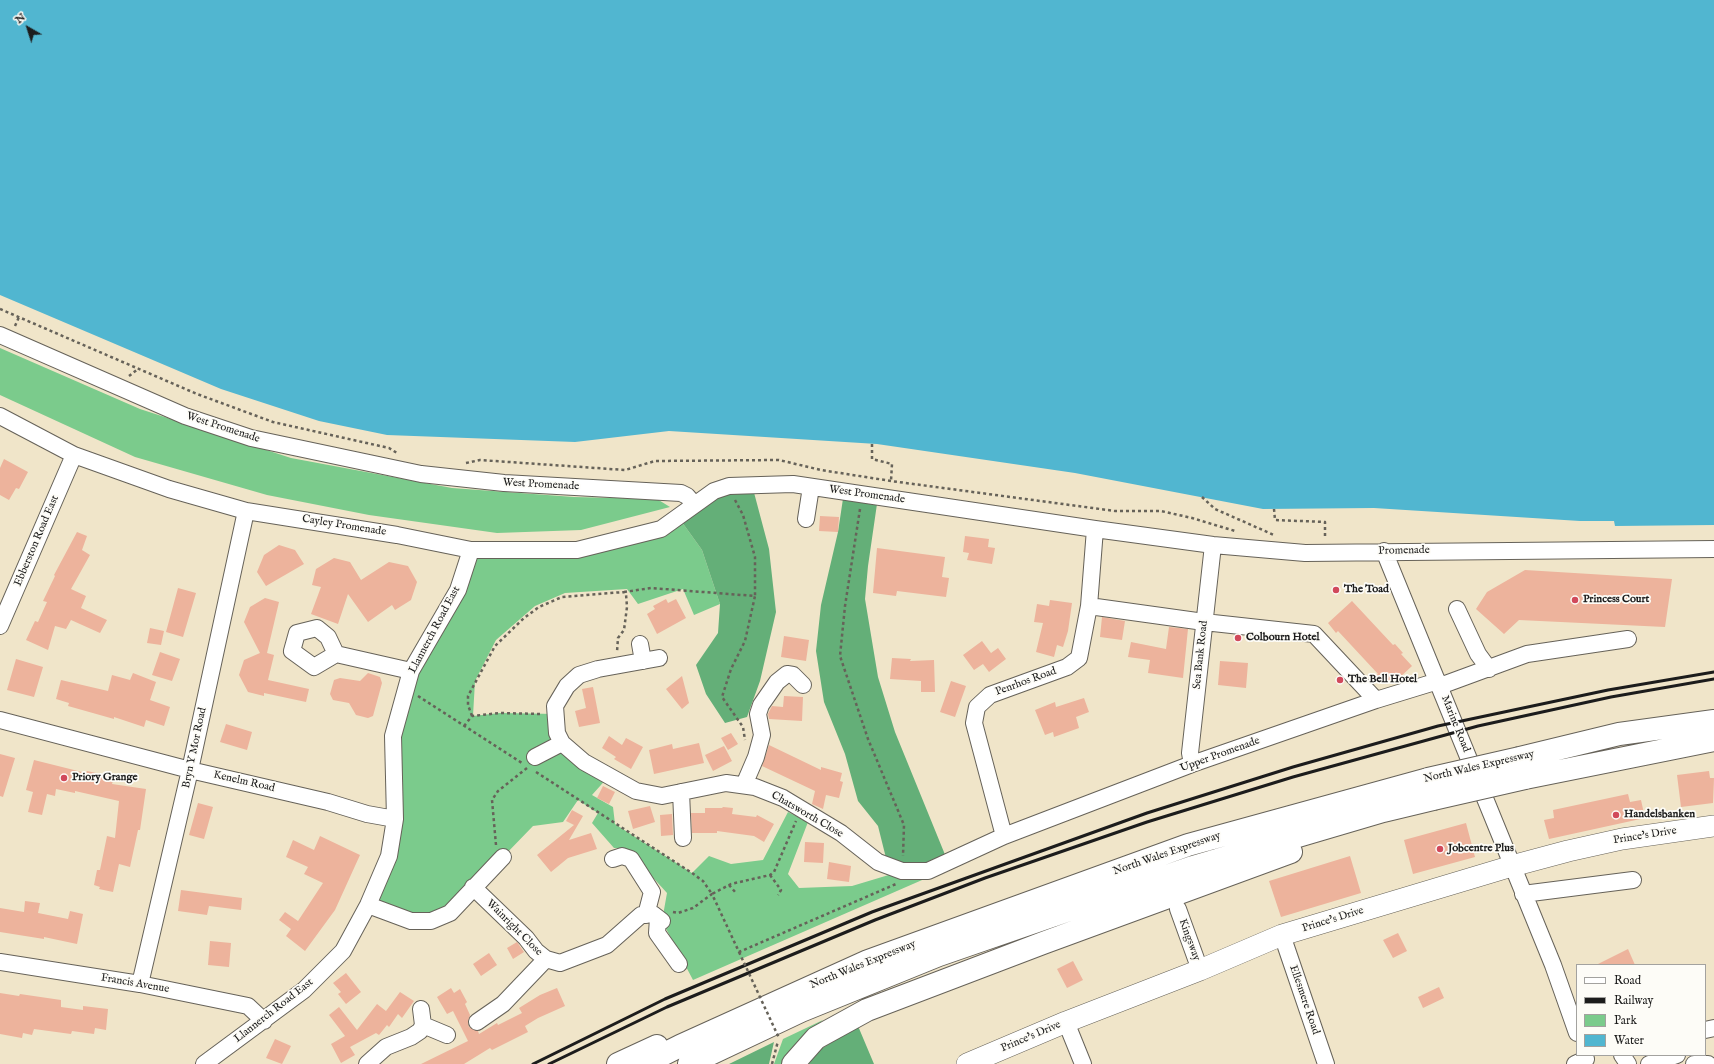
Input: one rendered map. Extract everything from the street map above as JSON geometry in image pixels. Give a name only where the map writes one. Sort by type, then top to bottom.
[{"type":"highway","name":"North Wales Expressway","points":[[689,1064],[801,1011],[939,956],[1193,867],[1383,811],[1433,799],[1619,734],[1714,721]]},
{"type":"highway","name":"North Wales Expressway","points":[[644,1064],[680,1046],[868,961],[1188,845],[1428,779],[1522,768],[1714,740]]},
{"type":"highway","points":[[793,1064],[816,1038],[867,1010],[1042,943],[1317,843],[1383,811]]},
{"type":"highway","points":[[618,1064],[671,1039],[868,961]]},
{"type":"main road","name":"Prince's Drive","points":[[967,1064],[1066,1022],[1200,970],[1282,935],[1512,866],[1622,839],[1714,826]]},
{"type":"street","name":"West Promenade","points":[[0,335],[185,416],[251,438],[421,474],[504,483],[681,492],[694,504],[714,491],[729,486],[792,484],[1095,529]]},
{"type":"street","name":"Cayley Promenade","points":[[0,416],[74,455],[169,488],[246,511],[396,535],[471,550],[577,550],[661,529],[679,518],[694,504]]},
{"type":"street","name":"Ebberston Road East","points":[[0,626],[74,455]]},
{"type":"street","points":[[806,519],[811,487]]},
{"type":"street","name":"Bryn Y Mor Road","points":[[140,984],[190,770],[246,511]]},
{"type":"street","name":"Promenade","points":[[1095,529],[1213,545],[1305,553],[1714,548]]},
{"type":"street","name":"Penrhos Road","points":[[1004,836],[974,723],[977,707],[990,696],[1067,667],[1079,658],[1089,606],[1095,529]]},
{"type":"street","name":"Sea Bank Road","points":[[1192,764],[1190,752],[1213,545]]},
{"type":"street","name":"Llannerch Road East","points":[[204,1064],[304,990],[343,951],[368,905],[389,856],[395,819],[393,736],[406,689],[411,672],[458,590],[471,550]]},
{"type":"street","name":"Marine Road","points":[[1384,551],[1553,965],[1576,1029]]},
{"type":"street","points":[[1089,606],[1204,622],[1314,634],[1376,700]]},
{"type":"street","points":[[1457,609],[1478,654],[1489,669]]},
{"type":"street","name":"Upper Promenade","points":[[1004,836],[1192,764],[1376,700],[1439,684],[1489,669],[1527,654],[1628,640]]},
{"type":"street","points":[[640,644],[643,661]]},
{"type":"street","points":[[336,654],[411,672]]},
{"type":"street","points":[[532,762],[562,743],[557,733],[555,706],[567,686],[579,675],[598,669],[659,658]]},
{"type":"street","points":[[744,785],[756,757],[762,735],[758,714],[761,705],[777,682],[787,674],[793,675],[803,685]]},
{"type":"street","name":"Kenelm Road","points":[[0,720],[190,770],[328,802],[367,814],[395,819]]},
{"type":"street","name":"Chatsworth Close","points":[[562,743],[584,762],[636,791],[662,796],[726,783],[755,787],[783,798],[841,833],[900,877],[928,871],[1004,836]]},
{"type":"street","points":[[681,792],[683,838]]},
{"type":"street","points":[[613,859],[622,856],[631,859],[652,892],[657,934],[679,964]]},
{"type":"street","points":[[368,905],[411,921],[431,921],[450,913],[503,857]]},
{"type":"street","points":[[1523,894],[1633,880]]},
{"type":"street","name":"Wainright Close","points":[[474,887],[546,959],[560,963],[607,945],[640,915],[654,917]]},
{"type":"street","name":"Kingsway","points":[[1178,909],[1200,970]]},
{"type":"street","name":"Ellesmere Road","points":[[1282,935],[1326,1064]]},
{"type":"street","points":[[477,1022],[503,1004],[546,959]]},
{"type":"street","name":"Francis Avenue","points":[[0,962],[140,984],[248,1006],[264,1021]]},
{"type":"street","points":[[367,1064],[386,1047],[411,1037],[420,1031],[422,1017],[447,1035]]},
{"type":"street","points":[[1066,1022],[1083,1064]]},
{"type":"street","points":[[1649,1064],[1674,1056]]},
{"type":"street","points":[[1694,1064],[1708,1064]]},
{"type":"path","points":[[0,309],[197,394],[273,422],[389,448],[400,454]]},
{"type":"path","points":[[872,444],[872,460],[892,464],[891,481]]},
{"type":"path","points":[[465,464],[480,460],[625,470],[655,461],[779,460],[821,470],[891,481],[1115,511],[1161,512],[1192,518],[1242,533]]},
{"type":"path","points":[[729,486],[743,515],[755,558],[755,596],[745,641],[731,669],[722,697],[743,727],[745,746]]},
{"type":"path","points":[[739,952],[900,877],[904,825],[868,738],[840,656],[845,606],[862,494]]},
{"type":"path","points":[[1202,497],[1215,509],[1276,538],[1270,539]]},
{"type":"path","points":[[1274,509],[1275,520],[1325,522],[1325,537]]},
{"type":"path","points":[[1318,538],[1330,537]]},
{"type":"path","points":[[472,716],[468,705],[468,696],[495,646],[524,618],[540,607],[562,597],[624,592],[651,588],[755,596]]},
{"type":"path","points":[[619,665],[616,648],[618,638],[624,630],[627,607],[626,594],[624,592]]},
{"type":"path","points":[[406,689],[464,726],[532,762],[703,881],[712,894],[779,1038],[772,1064]]},
{"type":"path","points":[[464,726],[472,716],[500,714],[556,714]]},
{"type":"path","points":[[503,857],[496,845],[492,800],[498,791],[524,772],[532,762]]},
{"type":"path","points":[[654,917],[665,909],[678,913],[694,908],[712,894],[729,885],[770,875],[774,872],[802,810]]},
{"type":"path","points":[[770,875],[781,890],[778,895]]},
{"type":"path","points":[[729,885],[736,894]]},
{"type":"green space","points":[[0,348],[140,409],[291,458],[452,488],[574,497],[657,499],[670,507],[581,530],[497,533],[369,515],[267,495],[135,457],[0,395]]},
{"type":"green space","points":[[752,485],[769,549],[776,612],[760,681],[747,717],[725,723],[706,694],[696,665],[718,633],[720,604],[702,550],[679,518],[694,504]]},
{"type":"green space","points":[[844,492],[878,497],[865,599],[878,677],[895,732],[948,862],[928,871],[886,858],[878,826],[858,801],[845,754],[824,702],[816,651],[821,605],[838,532]]},
{"type":"green space","points":[[679,518],[702,550],[720,604],[694,615],[683,589],[638,604],[627,589],[565,593],[535,606],[496,640],[475,681],[473,716],[500,713],[556,714],[562,743],[609,776],[592,795],[613,807],[615,824],[692,873],[709,856],[731,864],[763,860],[788,812],[808,822],[788,874],[799,888],[852,886],[902,871],[929,877],[693,980],[662,921],[667,893],[626,848],[614,848],[592,823],[598,813],[578,800],[563,822],[533,826],[503,857],[431,921],[368,905],[389,856],[393,736],[411,671],[471,550],[577,550]]},
{"type":"green space","points":[[823,1020],[793,1048],[783,1064],[774,1064],[783,1039]]},
{"type":"green space","points":[[858,1026],[874,1064],[807,1064],[816,1052]]},
{"type":"green space","points":[[774,1042],[769,1064],[729,1064]]},
{"type":"water","points":[[0,0],[1714,0],[1714,525],[1615,526],[1614,521],[1580,521],[1374,508],[1263,509],[1075,473],[877,444],[669,431],[575,442],[387,435],[319,421],[221,389],[0,295]]},
{"type":"building","points":[[4,459],[28,472],[19,489],[16,488],[9,500],[0,495],[0,468]]},
{"type":"building","points":[[820,516],[839,517],[838,532],[819,531]]},
{"type":"building","points":[[77,532],[87,536],[82,550],[90,555],[71,589],[86,596],[81,608],[107,620],[100,633],[71,620],[66,629],[55,626],[48,650],[26,640],[35,621],[38,622],[47,602],[43,601],[55,576],[54,575]]},
{"type":"building","points":[[965,536],[989,539],[988,547],[995,548],[992,564],[967,560],[969,553],[963,552]]},
{"type":"building","points":[[279,545],[295,550],[304,564],[266,586],[257,572],[264,555]]},
{"type":"building","points":[[877,548],[945,557],[942,577],[949,578],[946,597],[897,591],[896,596],[873,593]]},
{"type":"building","points":[[334,558],[350,562],[361,580],[389,562],[408,566],[417,582],[411,600],[395,610],[392,605],[368,622],[348,594],[338,624],[311,614],[321,587],[312,585],[316,569]]},
{"type":"building","name":"Princess Court","points":[[1525,570],[1672,579],[1665,627],[1519,620],[1504,634],[1476,609],[1487,592]]},
{"type":"building","points":[[178,588],[196,593],[183,637],[166,632]]},
{"type":"building","points":[[265,598],[279,602],[267,653],[274,655],[268,680],[309,689],[306,702],[264,693],[264,696],[248,692],[239,675],[244,660],[260,653],[244,622],[250,607]]},
{"type":"building","points":[[666,599],[668,603],[676,599],[686,618],[657,634],[647,614],[655,609],[653,606]]},
{"type":"building","points":[[1050,600],[1072,603],[1068,631],[1063,647],[1057,645],[1054,657],[1036,652],[1043,623],[1034,622],[1037,604],[1049,606]]},
{"type":"building","points":[[1352,601],[1393,645],[1395,644],[1403,653],[1401,654],[1412,666],[1397,680],[1383,683],[1376,675],[1378,674],[1338,631],[1336,633],[1328,623]]},
{"type":"building","points":[[1102,617],[1125,621],[1122,640],[1100,637]]},
{"type":"building","points":[[1169,627],[1188,629],[1183,678],[1148,673],[1150,660],[1128,657],[1131,642],[1166,649]]},
{"type":"building","points":[[150,628],[164,631],[161,645],[147,643]]},
{"type":"building","points":[[784,636],[809,640],[806,661],[781,657]]},
{"type":"building","points":[[982,641],[991,653],[998,648],[1006,659],[989,672],[983,664],[974,670],[963,655]]},
{"type":"building","points":[[160,652],[180,659],[172,681],[152,675]]},
{"type":"building","points":[[892,658],[911,659],[910,661],[934,660],[935,692],[921,692],[921,681],[890,679]]},
{"type":"building","points":[[16,659],[43,667],[34,697],[7,690]]},
{"type":"building","points":[[1220,661],[1248,663],[1246,688],[1218,685]]},
{"type":"building","points":[[133,673],[156,682],[150,700],[170,707],[164,726],[146,720],[144,727],[114,717],[114,719],[68,706],[69,703],[56,699],[61,680],[108,691],[112,675],[130,680]]},
{"type":"building","points":[[368,673],[380,677],[382,683],[373,716],[368,718],[356,715],[349,703],[333,700],[330,694],[334,680],[340,678],[360,681]]},
{"type":"building","points":[[682,676],[689,703],[682,709],[666,689]]},
{"type":"building","points":[[951,681],[966,686],[955,717],[940,712]]},
{"type":"building","points":[[593,687],[600,723],[579,727],[575,711],[586,708],[582,689]]},
{"type":"building","points":[[784,696],[803,697],[802,721],[769,719],[768,714],[772,706],[783,707]]},
{"type":"building","points":[[1084,698],[1089,712],[1076,717],[1079,728],[1054,737],[1053,732],[1045,735],[1035,710],[1055,702],[1056,707]]},
{"type":"building","points":[[226,724],[252,732],[247,750],[220,742]]},
{"type":"building","points":[[731,733],[738,744],[728,750],[721,738]]},
{"type":"building","points":[[609,736],[622,745],[626,738],[643,747],[631,769],[614,759],[616,757],[602,748]]},
{"type":"building","points":[[699,743],[704,763],[654,774],[649,750],[672,744],[673,749]]},
{"type":"building","points":[[769,745],[821,770],[821,767],[842,773],[840,781],[843,782],[839,798],[826,795],[823,809],[812,804],[815,791],[762,766]]},
{"type":"building","points":[[724,746],[732,761],[713,771],[705,755]]},
{"type":"building","points":[[0,754],[15,758],[3,797],[0,796]]},
{"type":"building","points":[[34,760],[86,773],[87,771],[114,777],[112,784],[146,789],[140,830],[138,830],[130,867],[119,864],[113,892],[99,889],[100,887],[94,885],[97,870],[100,870],[107,836],[115,838],[119,801],[75,791],[75,793],[56,789],[55,796],[47,794],[42,815],[28,812],[33,792],[26,790]]},
{"type":"building","points":[[1709,771],[1710,778],[1714,778],[1713,803],[1681,807],[1677,775]]},
{"type":"building","points":[[603,786],[615,792],[609,804],[597,798]]},
{"type":"building","points":[[1628,794],[1630,802],[1641,800],[1645,818],[1549,839],[1544,820],[1554,818],[1553,810]]},
{"type":"building","points":[[198,803],[213,807],[204,839],[189,835]]},
{"type":"building","points":[[650,806],[655,822],[633,829],[628,811]]},
{"type":"building","points":[[705,808],[733,808],[732,814],[756,817],[757,815],[774,824],[764,842],[754,836],[717,831],[717,833],[692,833],[691,813],[705,813]]},
{"type":"building","points":[[572,810],[583,816],[569,840],[591,833],[597,849],[568,858],[551,872],[537,855],[574,825],[566,821]]},
{"type":"building","points":[[672,814],[673,835],[661,836],[660,815]]},
{"type":"building","name":"Jobcentre Plus","points":[[1466,823],[1475,857],[1413,874],[1404,840]]},
{"type":"building","points":[[320,836],[360,855],[335,910],[305,951],[286,936],[291,929],[279,920],[285,912],[298,921],[323,883],[304,874],[308,867],[286,857],[293,840],[314,850]]},
{"type":"building","points":[[805,842],[824,843],[823,863],[804,862]]},
{"type":"building","points":[[1350,856],[1361,893],[1281,917],[1269,881]]},
{"type":"building","points":[[829,862],[851,866],[849,882],[827,879]]},
{"type":"building","points":[[181,890],[242,898],[241,910],[209,906],[207,915],[178,911]]},
{"type":"building","points":[[25,901],[40,903],[38,913],[68,919],[70,911],[83,914],[77,944],[44,937],[44,939],[0,932],[0,908],[24,912]]},
{"type":"building","points":[[1398,933],[1407,951],[1393,958],[1383,940]]},
{"type":"building","points":[[210,941],[231,943],[229,967],[208,965]]},
{"type":"building","points":[[517,942],[524,952],[513,959],[507,948]]},
{"type":"building","points":[[1628,949],[1635,964],[1598,964]]},
{"type":"building","points":[[489,953],[497,965],[481,976],[473,964]]},
{"type":"building","points":[[1073,961],[1083,980],[1067,988],[1057,969]]},
{"type":"building","points":[[346,973],[361,992],[346,1004],[338,994],[341,992],[333,983]]},
{"type":"building","points":[[1439,987],[1444,998],[1423,1008],[1418,997]]},
{"type":"building","points":[[451,988],[454,993],[460,989],[467,1002],[465,1004],[470,1015],[468,1022],[469,1027],[478,1031],[479,1034],[497,1023],[498,1025],[522,1013],[519,1008],[540,995],[557,988],[565,1006],[538,1018],[525,1026],[528,1032],[492,1050],[490,1048],[464,1064],[421,1064],[468,1041],[453,1011],[447,1014],[437,997]]},
{"type":"building","points":[[400,992],[414,1001],[402,1018],[398,1014],[389,1027],[387,1025],[379,1035],[376,1033],[350,1047],[355,1055],[341,1063],[331,1044],[345,1036],[329,1015],[339,1007],[357,1030],[377,1004],[386,1011]]},
{"type":"building","points":[[0,993],[19,996],[20,994],[61,1000],[61,1007],[83,1010],[83,1006],[108,1009],[106,1030],[95,1028],[94,1034],[72,1031],[71,1034],[34,1029],[32,1035],[23,1033],[22,1038],[0,1034]]},
{"type":"building","points":[[275,1039],[291,1046],[282,1064],[266,1058]]},
{"type":"railway","points":[[533,1064],[665,999],[872,912],[1147,813],[1293,767],[1438,726],[1608,690],[1714,672]]},
{"type":"railway","points":[[549,1064],[667,1007],[875,920],[985,878],[1147,822],[1293,777],[1478,726],[1611,697],[1714,679]]},
{"type":"place","name":"The Toad","points":[[1336,590]]},
{"type":"place","name":"Princess Court","points":[[1575,600]]},
{"type":"place","name":"Colbourn Hotel","points":[[1238,638]]},
{"type":"place","name":"The Bell Hotel","points":[[1340,680]]},
{"type":"place","name":"Priory Grange","points":[[64,778]]},
{"type":"place","name":"Handelsbanken","points":[[1616,815]]},
{"type":"place","name":"Jobcentre Plus","points":[[1440,849]]}]
